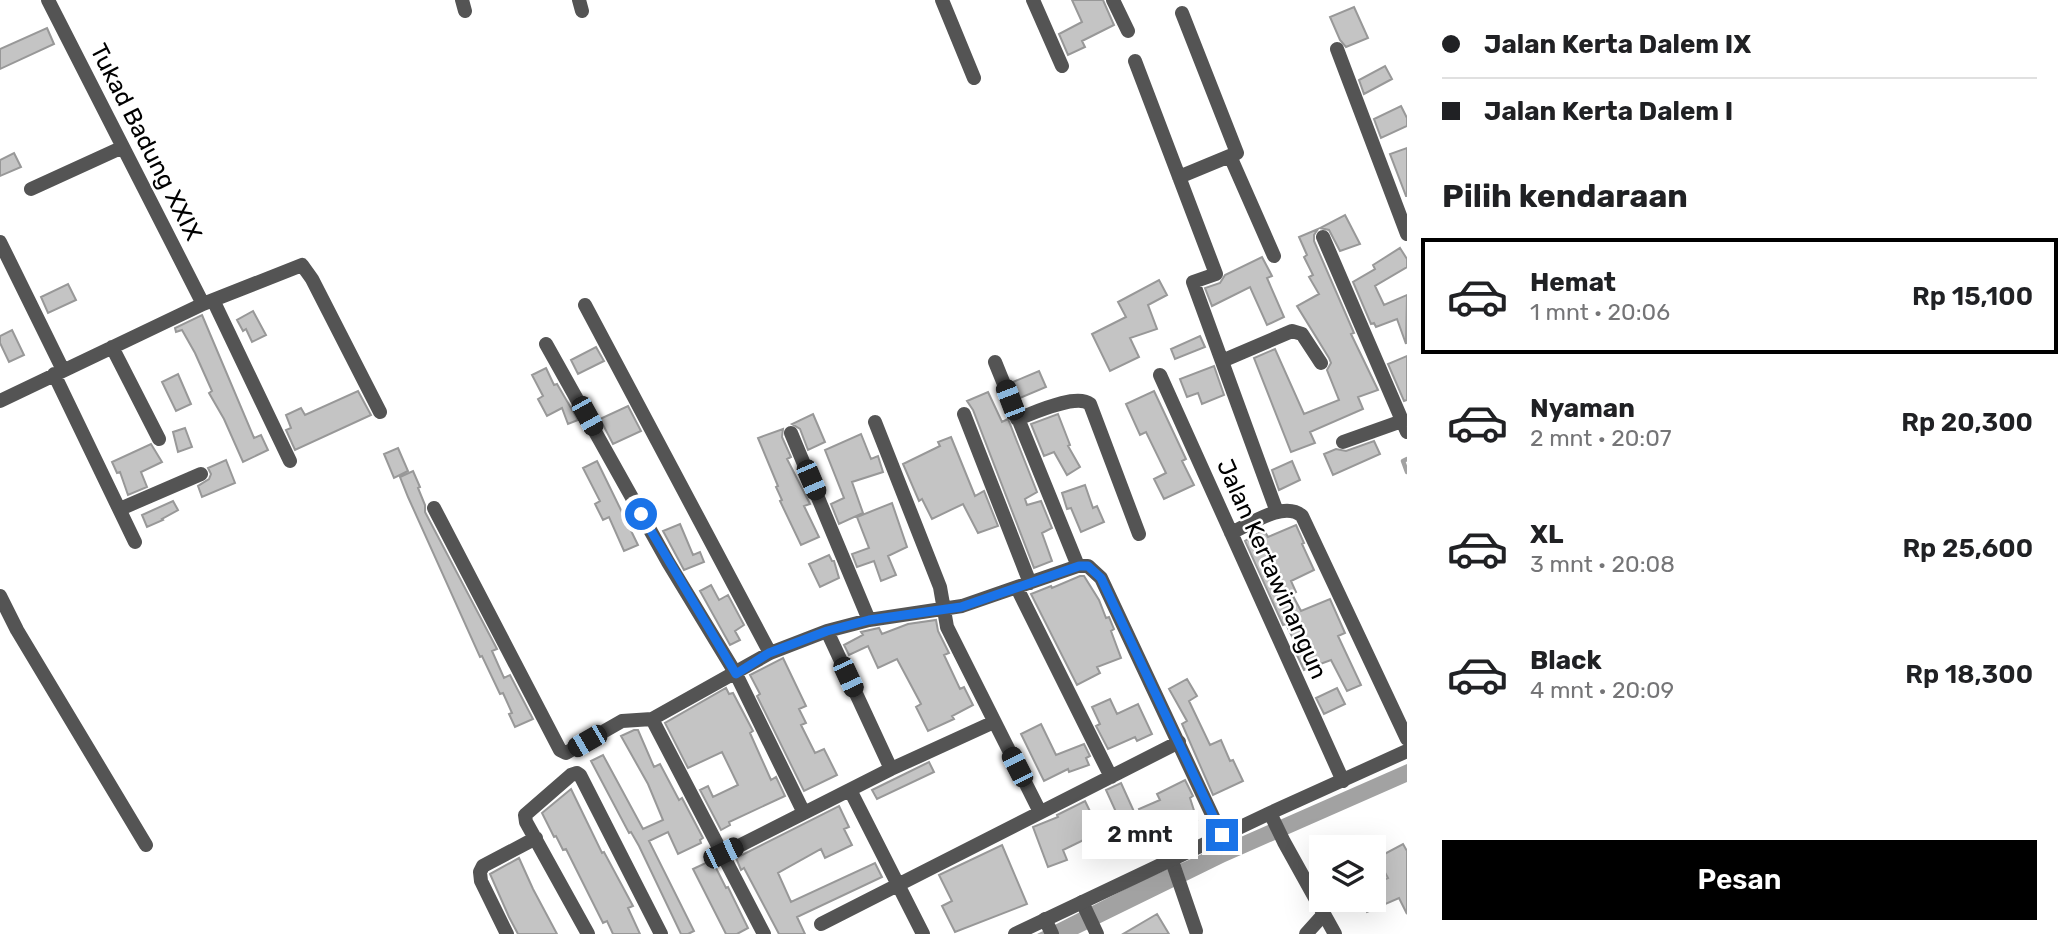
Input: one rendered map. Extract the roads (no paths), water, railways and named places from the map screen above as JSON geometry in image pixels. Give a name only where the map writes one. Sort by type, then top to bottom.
[{"type":"street","name":"Tukad Badung XXIX","points":[[48,0],[122,147],[208,302],[290,461]]},
{"type":"street","points":[[942,0],[974,78]]},
{"type":"street","points":[[1033,0],[1062,66]]},
{"type":"street","points":[[1113,0],[1128,31]]},
{"type":"street","points":[[1179,177],[1237,153],[1182,13]]},
{"type":"street","points":[[1337,49],[1402,206],[1407,234]]},
{"type":"street","points":[[1135,61],[1216,274],[1193,282],[1277,512]]},
{"type":"street","points":[[31,189],[122,147]]},
{"type":"street","points":[[1230,156],[1274,257]]},
{"type":"street","points":[[1323,237],[1404,426],[1343,442]]},
{"type":"street","points":[[0,242],[135,542]]},
{"type":"street","points":[[0,401],[208,302],[304,266],[380,412]]},
{"type":"street","points":[[585,305],[769,653]]},
{"type":"street","points":[[1222,361],[1292,331],[1302,334],[1321,363]]},
{"type":"street","points":[[546,344],[668,562],[736,674],[804,813]]},
{"type":"street","points":[[113,347],[159,439]]},
{"type":"street","points":[[995,362],[1017,419],[1083,566]]},
{"type":"street","name":"Jalan Kertawinangun","points":[[1160,376],[1343,781]]},
{"type":"street","points":[[1017,419],[1075,399],[1086,400],[1090,404],[1139,534]]},
{"type":"street","points":[[964,414],[1023,586],[1111,777]]},
{"type":"street","points":[[875,422],[940,587],[947,627],[1040,812]]},
{"type":"street","points":[[791,433],[869,620]]},
{"type":"street","points":[[120,509],[201,474]]},
{"type":"street","points":[[434,508],[564,753],[622,722],[652,719],[769,653],[827,631],[869,620],[961,607],[1083,566],[1093,569],[1101,578],[1222,835]]},
{"type":"street","points":[[1231,533],[1277,512],[1299,513],[1407,739]]},
{"type":"street","points":[[0,596],[16,629],[146,845]]},
{"type":"street","points":[[827,631],[891,769]]},
{"type":"street","points":[[652,719],[764,934]]},
{"type":"street","points":[[723,853],[891,769],[994,722]]},
{"type":"street","points":[[821,924],[900,887],[1040,812],[1180,742]]},
{"type":"street","points":[[1015,934],[1048,926],[1083,904],[1173,863],[1222,835],[1272,816],[1407,751]]},
{"type":"street","points":[[588,934],[525,815],[571,775],[578,774],[661,934]]},
{"type":"street","points":[[850,790],[923,934]]},
{"type":"street","points":[[1272,816],[1335,934]]},
{"type":"street","points":[[507,934],[481,881],[480,872],[483,866],[536,838]]},
{"type":"street","points":[[1173,863],[1195,931]]},
{"type":"street","points":[[1083,904],[1095,932]]},
{"type":"street","points":[[1306,934],[1324,914]]},
{"type":"waterway","points":[[1407,459],[1403,461],[1407,472]]}]
